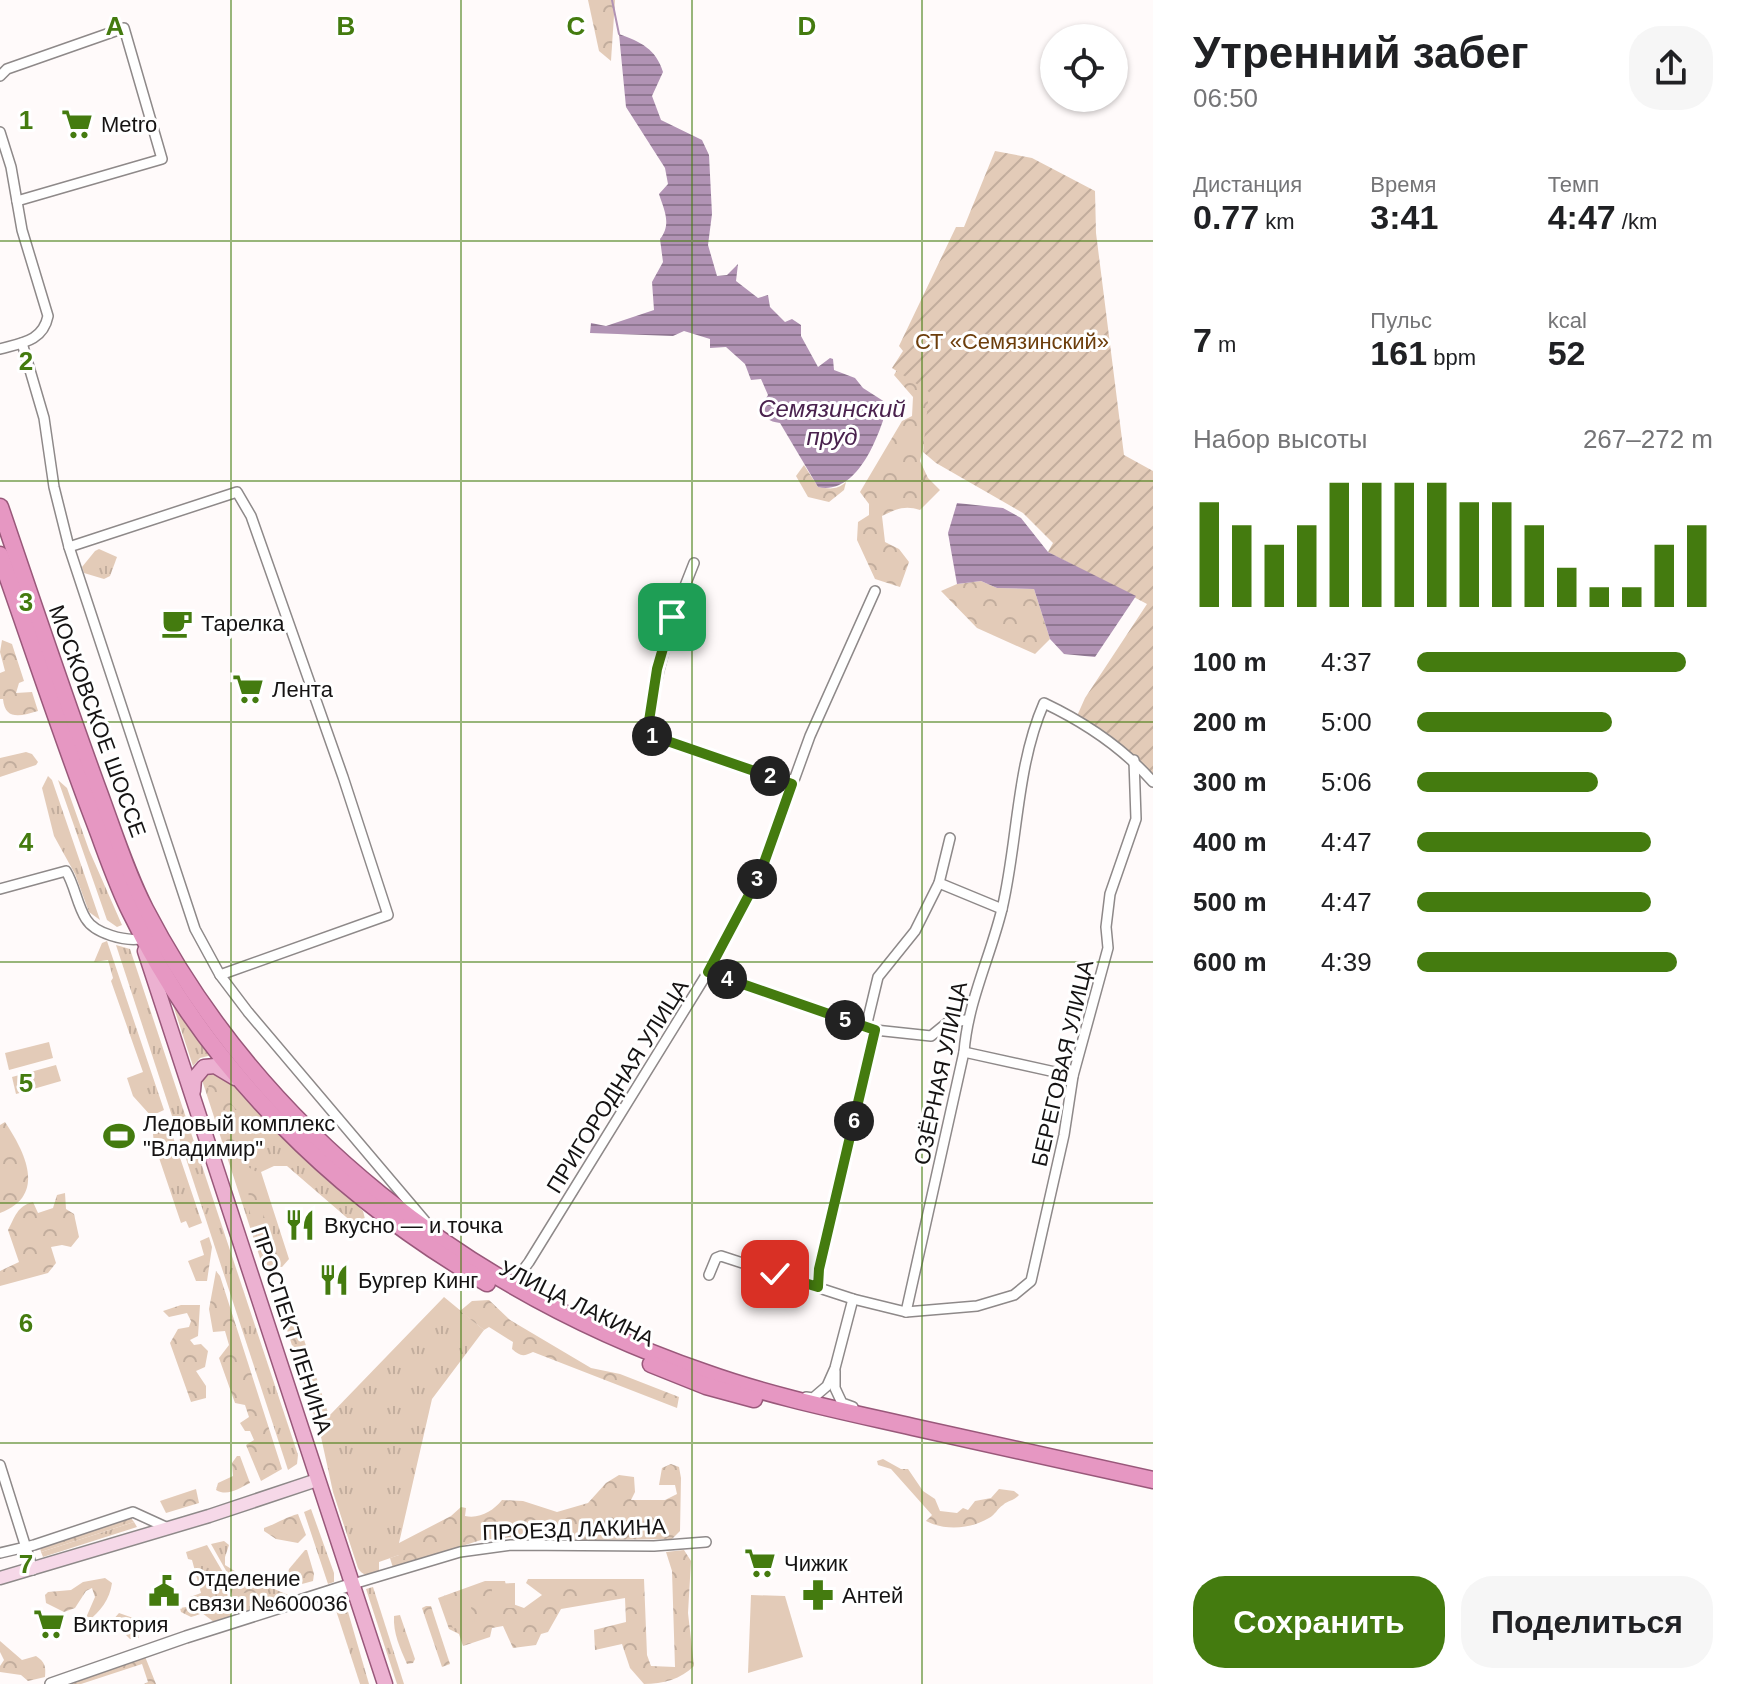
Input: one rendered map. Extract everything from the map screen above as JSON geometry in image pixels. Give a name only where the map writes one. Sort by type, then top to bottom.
[{"type":"highway","name":"МОСКОВСКОЕ ШОССЕ","points":[[0,507],[136,908]]},
{"type":"highway","name":"МОСКОВСКОЕ ШОССЕ","points":[[0,555],[72,763],[136,908]]},
{"type":"highway","name":"УЛИЦА ЛАКИНА","points":[[136,908],[164,991],[202,1030],[241,1081],[332,1173],[395,1224],[459,1267],[605,1346],[728,1392],[816,1415],[1153,1489]]},
{"type":"highway","name":"УЛИЦА ЛАКИНА","points":[[136,908],[214,1019],[266,1085],[331,1153],[419,1227],[511,1286],[630,1345],[767,1393],[1153,1480]]},
{"type":"main road","points":[[147,942],[194,989]]},
{"type":"main road","points":[[164,991],[180,982],[194,989]]},
{"type":"main road","name":"ПРОСПЕКТ ЛЕНИНА","points":[[164,991],[194,1100],[385,1684]]},
{"type":"main road","points":[[194,1100],[194,1079],[204,1067],[220,1068],[241,1081]]},
{"type":"main road","points":[[0,1578],[317,1480]]},
{"type":"street","points":[[0,76],[7,69],[124,28],[162,159],[17,201]]},
{"type":"street","points":[[0,132],[11,167],[22,230],[48,316],[46,328],[36,338],[0,349]]},
{"type":"street","points":[[22,343],[44,418],[55,495],[69,547],[191,918],[220,975],[263,1031],[426,1222],[469,1260]]},
{"type":"street","points":[[69,547],[237,492],[251,516],[388,915],[220,975]]},
{"type":"street","points":[[694,563],[672,617],[657,669],[647,734],[792,784]]},
{"type":"street","name":"ПРИГОРОДНАЯ УЛИЦА","points":[[511,1286],[708,972],[760,874],[810,736],[875,591]]},
{"type":"street","name":"ОЗЁРНАЯ УЛИЦА","points":[[906,1312],[964,1052],[966,1020],[1002,909],[1031,733],[1044,703],[1068,715],[1134,760]]},
{"type":"street","points":[[1134,760],[1153,782]]},
{"type":"street","name":"БЕРЕГОВАЯ УЛИЦА","points":[[906,1312],[977,1306],[1014,1295],[1031,1281],[1064,1135],[1073,1076],[1108,948],[1106,927],[1110,894],[1136,819],[1134,760]]},
{"type":"street","points":[[818,1287],[819,1269],[871,1029],[878,977],[915,931],[939,883],[950,838]]},
{"type":"street","points":[[0,889],[66,871],[87,921],[108,934],[147,942]]},
{"type":"street","points":[[939,883],[1002,909]]},
{"type":"street","points":[[708,972],[871,1029],[931,1036],[947,1023],[966,1020]]},
{"type":"street","points":[[964,1052],[1073,1076]]},
{"type":"street","points":[[709,1275],[716,1258],[721,1256],[853,1299],[906,1312]]},
{"type":"street","points":[[767,1393],[813,1398],[827,1386],[835,1368],[853,1299]]},
{"type":"street","points":[[835,1368],[835,1388],[842,1403],[889,1421]]},
{"type":"street","points":[[0,1465],[33,1570]]},
{"type":"street","points":[[0,1553],[133,1512],[168,1528]]},
{"type":"street","name":"ПРОЕЗД ЛАКИНА","points":[[353,1584],[460,1552],[511,1545],[654,1546],[706,1542]]},
{"type":"street","points":[[51,1684],[353,1584]]},
{"type":"green space","points":[[588,0],[615,0],[611,61],[599,51]]},
{"type":"green space","name":"СТ «Семязинский»","points":[[995,151],[1032,158],[1095,191],[1096,233],[1124,455],[1153,471],[1153,778],[1138,759],[1077,716],[1085,698],[1147,604],[1048,552],[1053,543],[1023,513],[936,463],[923,452],[929,392],[892,368],[903,351],[899,346],[956,227],[964,227]]},
{"type":"green space","points":[[902,361],[936,391],[920,461],[928,478],[940,490],[920,510],[901,508],[882,516],[885,542],[899,549],[909,562],[900,587],[875,579],[857,540],[858,522],[869,515],[869,504],[860,492],[902,421],[912,416],[913,397],[894,375]]},
{"type":"green space","points":[[804,465],[818,487],[833,488],[846,482],[844,490],[829,502],[808,497],[796,476]]},
{"type":"green space","points":[[99,549],[117,557],[110,576],[104,579],[84,573],[82,567]]},
{"type":"green space","points":[[981,581],[997,588],[1034,589],[1050,639],[1035,654],[977,628],[941,591],[957,584]]},
{"type":"green space","points":[[2,640],[12,644],[24,681],[19,683],[16,693],[32,692],[38,711],[10,714],[3,699],[0,699],[0,673],[5,671],[0,652]]},
{"type":"green space","points":[[26,752],[32,754],[38,762],[36,765],[0,777],[0,758]]},
{"type":"green space","points":[[48,776],[52,780],[100,920],[89,912],[75,874],[54,836],[42,788]]},
{"type":"green space","points":[[58,780],[67,788],[89,850],[122,925],[117,927],[107,920]]},
{"type":"green space","points":[[107,941],[164,1110],[151,1116],[133,1096],[127,1078],[143,1072],[111,981],[113,978],[108,960],[94,962],[102,943]]},
{"type":"green space","points":[[116,945],[130,949],[298,1455],[297,1464],[288,1470]]},
{"type":"green space","points":[[172,1002],[212,1055],[200,1058],[193,1066]]},
{"type":"green space","points":[[49,1042],[53,1058],[9,1070],[5,1053]]},
{"type":"green space","points":[[56,1065],[61,1081],[16,1094],[12,1077]]},
{"type":"green space","points":[[210,1070],[229,1080],[313,1167],[363,1211],[367,1227],[363,1232],[354,1233],[353,1223],[287,1166],[274,1166],[261,1172],[289,1259],[282,1267],[265,1265],[261,1261],[202,1080]]},
{"type":"green space","points":[[216,1081],[222,1084],[223,1095],[244,1118],[236,1126],[248,1167],[257,1172],[261,1182],[254,1187],[279,1260],[275,1265],[264,1261],[248,1206],[246,1185],[230,1153],[208,1087]]},
{"type":"green space","points":[[167,1119],[202,1223],[189,1228],[186,1221],[181,1223],[154,1143],[152,1125]]},
{"type":"green space","points":[[5,1122],[24,1159],[28,1184],[15,1205],[0,1213],[0,1125]]},
{"type":"green space","points":[[65,1193],[66,1209],[74,1214],[79,1237],[71,1247],[51,1247],[56,1263],[48,1273],[0,1286],[0,1271],[19,1262],[8,1230],[17,1213],[33,1202],[38,1213],[53,1208],[57,1195]]},
{"type":"green space","points":[[209,1237],[212,1247],[207,1281],[196,1281],[188,1261],[204,1255],[200,1241]]},
{"type":"green space","points":[[216,1271],[282,1469],[261,1481],[246,1445],[254,1440],[250,1431],[245,1431],[240,1423],[249,1417],[245,1405],[235,1403],[219,1358],[229,1345],[225,1331],[213,1332],[209,1309]]},
{"type":"green space","points":[[289,1294],[333,1428],[328,1437],[321,1437],[277,1298]]},
{"type":"green space","points":[[444,1297],[484,1330],[432,1399],[399,1543],[399,1555],[379,1562],[379,1572],[364,1574],[358,1568],[333,1492],[321,1437],[328,1436],[332,1428],[328,1417]]},
{"type":"green space","points":[[489,1300],[510,1320],[591,1368],[620,1374],[679,1397],[677,1408],[533,1352],[524,1355],[517,1353],[512,1349],[513,1342],[489,1327],[484,1330],[460,1311],[472,1301]]},
{"type":"green space","points":[[181,1305],[200,1305],[198,1336],[190,1340],[208,1351],[205,1367],[196,1371],[206,1386],[206,1398],[191,1402],[170,1343],[178,1329],[189,1327],[191,1321],[187,1313],[169,1317],[163,1311]]},
{"type":"green space","points":[[240,1456],[250,1483],[229,1492],[216,1490],[218,1483],[233,1476],[232,1463]]},
{"type":"green space","points":[[883,1459],[901,1469],[908,1469],[923,1491],[935,1499],[940,1511],[957,1513],[963,1508],[968,1510],[975,1501],[991,1498],[999,1489],[1019,1495],[982,1522],[958,1527],[941,1526],[926,1521],[932,1515],[891,1469],[878,1465],[877,1461]]},
{"type":"green space","points":[[671,1464],[679,1467],[681,1478],[680,1531],[672,1539],[588,1540],[524,1536],[481,1540],[393,1568],[390,1558],[399,1555],[399,1543],[451,1516],[461,1507],[466,1508],[465,1516],[476,1516],[490,1511],[502,1500],[523,1501],[557,1512],[588,1503],[606,1483],[619,1475],[634,1477],[635,1492],[631,1500],[665,1500],[677,1494],[675,1485],[659,1485],[662,1468]]},
{"type":"green space","points":[[196,1489],[199,1503],[166,1513],[160,1501]]},
{"type":"green space","points":[[311,1509],[334,1573],[334,1582],[328,1584],[304,1512]]},
{"type":"green space","points":[[298,1514],[306,1535],[298,1543],[276,1539],[264,1531],[264,1528]]},
{"type":"green space","points":[[131,1518],[134,1522],[41,1552],[40,1548]]},
{"type":"green space","points":[[134,1522],[137,1527],[43,1557],[41,1552]]},
{"type":"green space","points":[[224,1541],[229,1545],[225,1565],[293,1597],[234,1615],[229,1576],[211,1544]]},
{"type":"green space","points":[[207,1545],[224,1574],[231,1617],[214,1622],[190,1604],[190,1597],[201,1593],[192,1560],[188,1559],[186,1552]]},
{"type":"green space","points":[[305,1550],[314,1574],[313,1581],[302,1584],[286,1581],[289,1569]]},
{"type":"green space","points":[[684,1550],[691,1561],[688,1613],[694,1666],[665,1682],[644,1684],[630,1668],[622,1644],[595,1650],[594,1630],[626,1622],[625,1598],[561,1609],[548,1632],[541,1634],[536,1645],[513,1648],[503,1626],[492,1628],[490,1637],[463,1646],[459,1634],[449,1629],[438,1598],[485,1581],[505,1581],[510,1603],[524,1608],[542,1595],[526,1583],[528,1579],[644,1579],[647,1655],[651,1666],[675,1667],[672,1571],[666,1552]]},
{"type":"green space","points":[[105,1578],[112,1583],[107,1600],[88,1621],[85,1620],[95,1597],[92,1588],[86,1591],[75,1608],[64,1612],[46,1603],[45,1595],[48,1592],[71,1590],[83,1582]]},
{"type":"green space","points":[[224,1578],[253,1581],[270,1587],[262,1598],[249,1592],[240,1594],[231,1584],[224,1588],[223,1604],[191,1617],[181,1612],[180,1608],[204,1604],[215,1597],[218,1583]]},
{"type":"green space","points":[[515,1583],[515,1608],[492,1608],[492,1584]]},
{"type":"green space","points":[[373,1587],[404,1684],[397,1684],[366,1589]]},
{"type":"green space","points":[[467,1594],[475,1621],[453,1629],[444,1601]]},
{"type":"green space","points":[[331,1595],[344,1598],[369,1684],[360,1684]]},
{"type":"green space","points":[[751,1595],[785,1596],[803,1657],[748,1673]]},
{"type":"green space","points":[[431,1606],[450,1664],[442,1667],[422,1608]]},
{"type":"green space","points":[[119,1613],[136,1619],[139,1638],[130,1639],[119,1628],[111,1627],[111,1622]]},
{"type":"green space","points":[[400,1615],[415,1659],[413,1663],[407,1664],[396,1634],[394,1616]]},
{"type":"green space","points":[[0,1641],[22,1660],[39,1658],[44,1665],[45,1677],[28,1681],[21,1675],[0,1672],[4,1660]]},
{"type":"green space","points":[[144,1654],[156,1684],[144,1684],[148,1682],[142,1664],[81,1684],[65,1684]]},
{"type":"water","name":"Семязинский пруд","points":[[619,34],[647,47],[660,64],[663,72],[652,96],[661,120],[702,140],[709,155],[712,214],[708,245],[717,276],[727,275],[738,264],[736,281],[758,298],[768,295],[770,307],[785,322],[792,319],[801,325],[801,336],[818,367],[833,359],[834,370],[855,378],[863,388],[888,404],[873,446],[856,473],[845,482],[832,487],[818,487],[780,423],[769,420],[764,413],[761,406],[768,395],[761,379],[751,380],[745,364],[726,347],[710,348],[710,339],[684,331],[673,336],[590,333],[591,323],[606,326],[654,310],[652,282],[663,262],[660,239],[666,222],[659,194],[668,184],[665,168],[626,107]]},
{"type":"water","points":[[957,503],[1003,508],[1021,518],[1048,552],[1136,596],[1095,657],[1064,654],[1050,639],[1034,589],[997,588],[981,581],[957,584],[948,533]]},
{"type":"waterway","points":[[612,0],[619,34]]},
{"type":"place","name":"Metro","points":[[77,124]]},
{"type":"place","name":"Тарелка","points":[[177,623]]},
{"type":"place","name":"Лента","points":[[248,689]]},
{"type":"place","name":"Ледовый комплекс \"Владимир\"","points":[[119,1136]]},
{"type":"place","name":"Вкусно — и точка","points":[[300,1225]]},
{"type":"place","name":"Бургер Кинг","points":[[334,1280]]},
{"type":"place","name":"Чижик","points":[[760,1563]]},
{"type":"place","name":"Отделение связи №600036","points":[[164,1591]]},
{"type":"place","name":"Антей","points":[[818,1595]]},
{"type":"place","name":"Виктория","points":[[49,1624]]},
{"type":"route","points":[[672,617],[657,669],[647,734],[792,784],[760,874],[708,972],[875,1030],[819,1269],[818,1287],[775,1274]]}]
